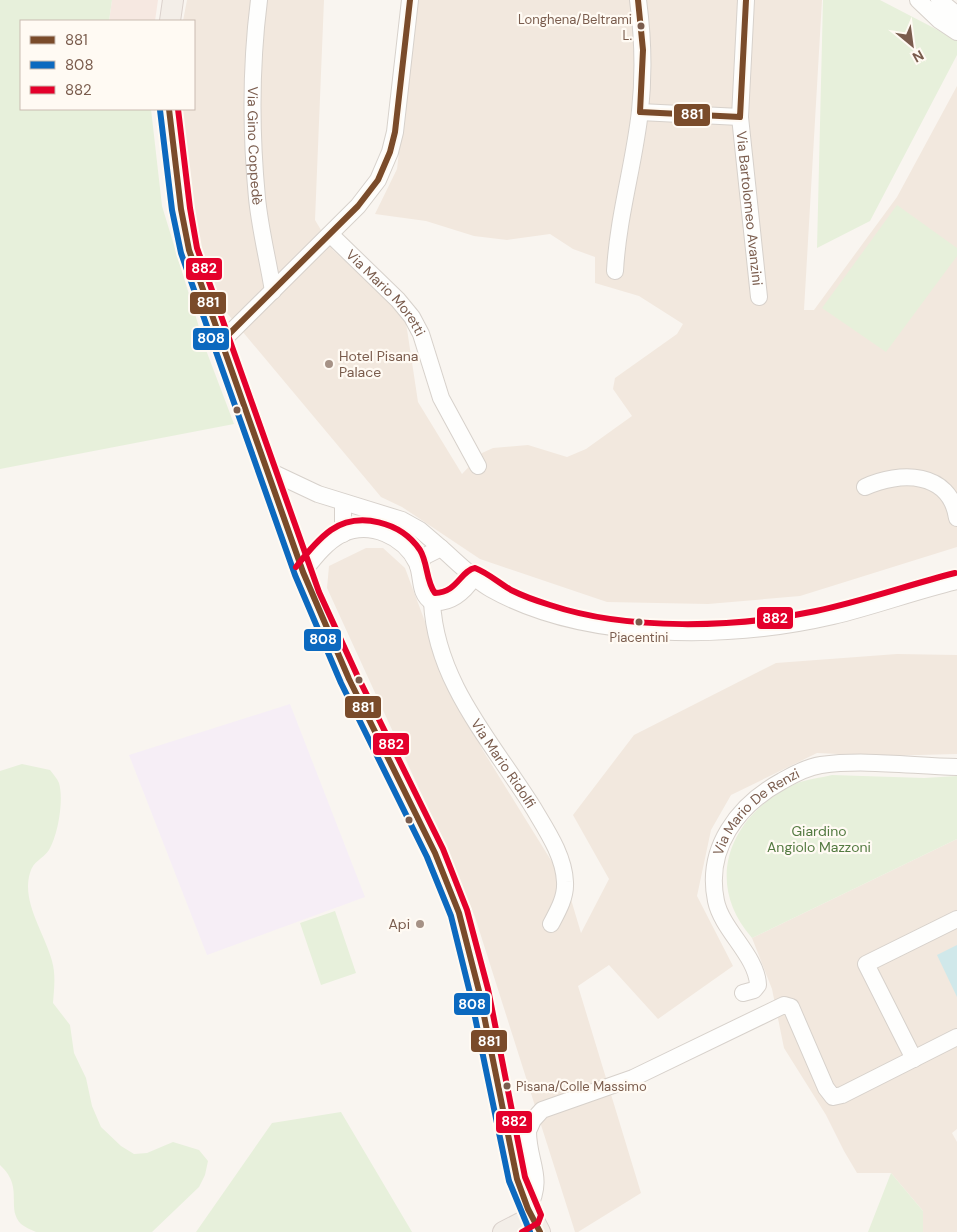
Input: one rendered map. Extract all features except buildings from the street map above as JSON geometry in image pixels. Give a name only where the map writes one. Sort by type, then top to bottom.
[{"type":"main road","points":[[170,20],[173,0]]},
{"type":"main road","points":[[168,110],[187,240],[265,469],[303,572],[349,678],[434,853],[459,913],[479,991],[517,1180],[533,1220],[503,1232]]},
{"type":"street","name":"Via Gino Coppedè","points":[[259,0],[254,92],[255,178],[273,291]]},
{"type":"street","points":[[221,342],[331,235],[378,180],[390,152],[395,132],[410,0]]},
{"type":"street","points":[[615,271],[622,204],[640,112],[643,50],[638,0]]},
{"type":"street","name":"Via Bartolomeo Avanzini","points":[[746,0],[740,118],[759,298]]},
{"type":"street","points":[[918,0],[938,20],[957,32]]},
{"type":"street","points":[[939,0],[957,15]]},
{"type":"street","points":[[640,112],[740,118]]},
{"type":"street","name":"Via Mario Moretti","points":[[331,235],[398,300],[412,317],[424,343],[441,398],[478,466]]},
{"type":"street","points":[[265,469],[318,494],[343,503],[378,511],[402,520],[420,530],[474,577],[518,602],[560,617],[616,628],[673,631],[752,628],[813,620],[957,581]]},
{"type":"street","points":[[865,487],[894,477],[924,480],[948,494],[957,518]]},
{"type":"street","points":[[343,503],[343,534]]},
{"type":"street","points":[[303,572],[326,546],[343,534],[362,529],[387,534],[406,548],[418,566],[423,592],[432,602],[446,601],[454,598],[466,588],[474,577]]},
{"type":"street","points":[[418,566],[425,556],[441,548]]},
{"type":"street","name":"Via Mario Ridolfi","points":[[432,602],[433,626],[445,666],[476,723],[516,780],[549,835],[560,858],[566,889],[551,924]]},
{"type":"street","name":"Via Mario De Renzi","points":[[743,993],[754,990],[758,981],[746,956],[721,916],[716,902],[714,876],[721,842],[742,811],[769,788],[790,776],[818,765],[850,763],[957,767]]},
{"type":"street","points":[[914,1059],[866,964],[957,919]]},
{"type":"street","points":[[533,1220],[537,1184],[528,1131],[530,1123],[539,1113],[549,1107],[633,1078],[784,1005],[791,1007],[829,1094],[833,1097],[842,1095],[957,1037]]},
{"type":"shaded area","points":[[112,0],[158,0],[155,20],[109,20]]},
{"type":"shaded area","points":[[187,0],[324,0],[315,220],[333,250],[405,316],[418,402],[462,474],[482,453],[493,448],[528,445],[567,457],[586,449],[632,416],[613,389],[615,378],[677,334],[683,324],[639,296],[595,283],[595,257],[573,249],[550,234],[507,240],[474,236],[426,221],[375,214],[397,169],[417,0],[822,0],[804,310],[814,310],[897,197],[957,86],[957,547],[800,596],[708,604],[607,602],[480,559],[402,507],[381,497],[222,307],[202,254],[188,190],[181,137],[180,110],[195,110],[195,20],[183,20]]},
{"type":"shaded area","points":[[366,548],[383,548],[405,568],[430,635],[482,749],[567,886],[581,933],[609,879],[573,815],[634,735],[776,663],[897,654],[957,655],[957,754],[880,756],[817,753],[731,795],[711,830],[697,896],[733,966],[658,1019],[609,965],[578,986],[641,1193],[578,1232],[575,1232],[475,917],[449,854],[327,588],[329,566]]},
{"type":"shaded area","points":[[290,704],[365,897],[207,955],[129,755]]},
{"type":"shaded area","points":[[957,839],[957,1129],[952,1133],[957,1142],[957,1232],[923,1232],[923,1211],[891,1173],[857,1173],[826,1115],[784,1048],[772,989],[752,938]]},
{"type":"green space","points":[[0,0],[112,0],[109,20],[20,20],[20,110],[151,110],[162,206],[206,350],[234,424],[0,469]]},
{"type":"green space","points":[[823,0],[880,0],[957,40],[957,55],[870,221],[817,248]]},
{"type":"green space","points":[[897,205],[957,248],[957,256],[886,352],[822,308]]},
{"type":"green space","points":[[22,764],[50,770],[59,783],[61,799],[55,836],[49,850],[31,869],[28,884],[29,895],[35,918],[49,951],[53,966],[53,1003],[70,1025],[74,1053],[86,1078],[92,1106],[101,1127],[121,1146],[134,1154],[147,1153],[173,1142],[199,1150],[208,1161],[205,1175],[199,1187],[152,1232],[36,1232],[21,1224],[17,1218],[14,1211],[12,1182],[0,1165],[0,771]]},
{"type":"green space","name":"Giardino Angiolo Mazzoni","points":[[832,775],[924,778],[957,776],[957,839],[752,938],[737,916],[729,894],[727,872],[731,851],[740,831],[754,813],[773,797],[799,782]]},
{"type":"green space","points":[[335,911],[356,973],[321,985],[300,923]]},
{"type":"green space","points":[[341,1112],[412,1232],[196,1232],[272,1123]]},
{"type":"green space","points":[[891,1173],[923,1211],[923,1232],[868,1232]]},
{"type":"water","points":[[957,945],[957,997],[937,955]]},
{"type":"transit line","name":"881","points":[[221,342],[358,206],[378,180],[390,152],[395,132],[410,0]]},
{"type":"transit line","name":"881","points":[[638,0],[643,50],[640,112],[740,117],[746,0]]},
{"type":"transit line","name":"808","points":[[160,110],[172,210],[181,253],[295,575],[341,683],[427,857],[451,916],[470,993],[509,1181],[530,1232]]},
{"type":"transit line","name":"881","points":[[169,110],[181,209],[189,250],[303,572],[349,679],[435,853],[459,913],[479,991],[517,1179],[528,1209],[540,1232]]},
{"type":"transit line","name":"882","points":[[178,110],[190,208],[197,248],[319,592],[357,675],[443,849],[467,910],[488,989],[525,1177],[541,1215],[538,1223],[522,1232]]},
{"type":"transit line","name":"882","points":[[296,567],[316,543],[331,530],[342,524],[354,521],[379,522],[402,532],[420,550],[432,589],[435,593],[454,586],[466,573],[475,568],[520,594],[581,613],[647,623],[682,624],[752,621],[785,617],[851,603],[955,573]]},
{"type":"place","name":"Longhena/Beltrami L.","points":[[641,26]]},
{"type":"place","name":"Hotel Pisana Palace","points":[[329,364]]},
{"type":"place","name":"Piacentini","points":[[639,622]]},
{"type":"place","name":"Api","points":[[420,924]]},
{"type":"place","name":"Pisana/Colle Massimo","points":[[507,1086]]}]
